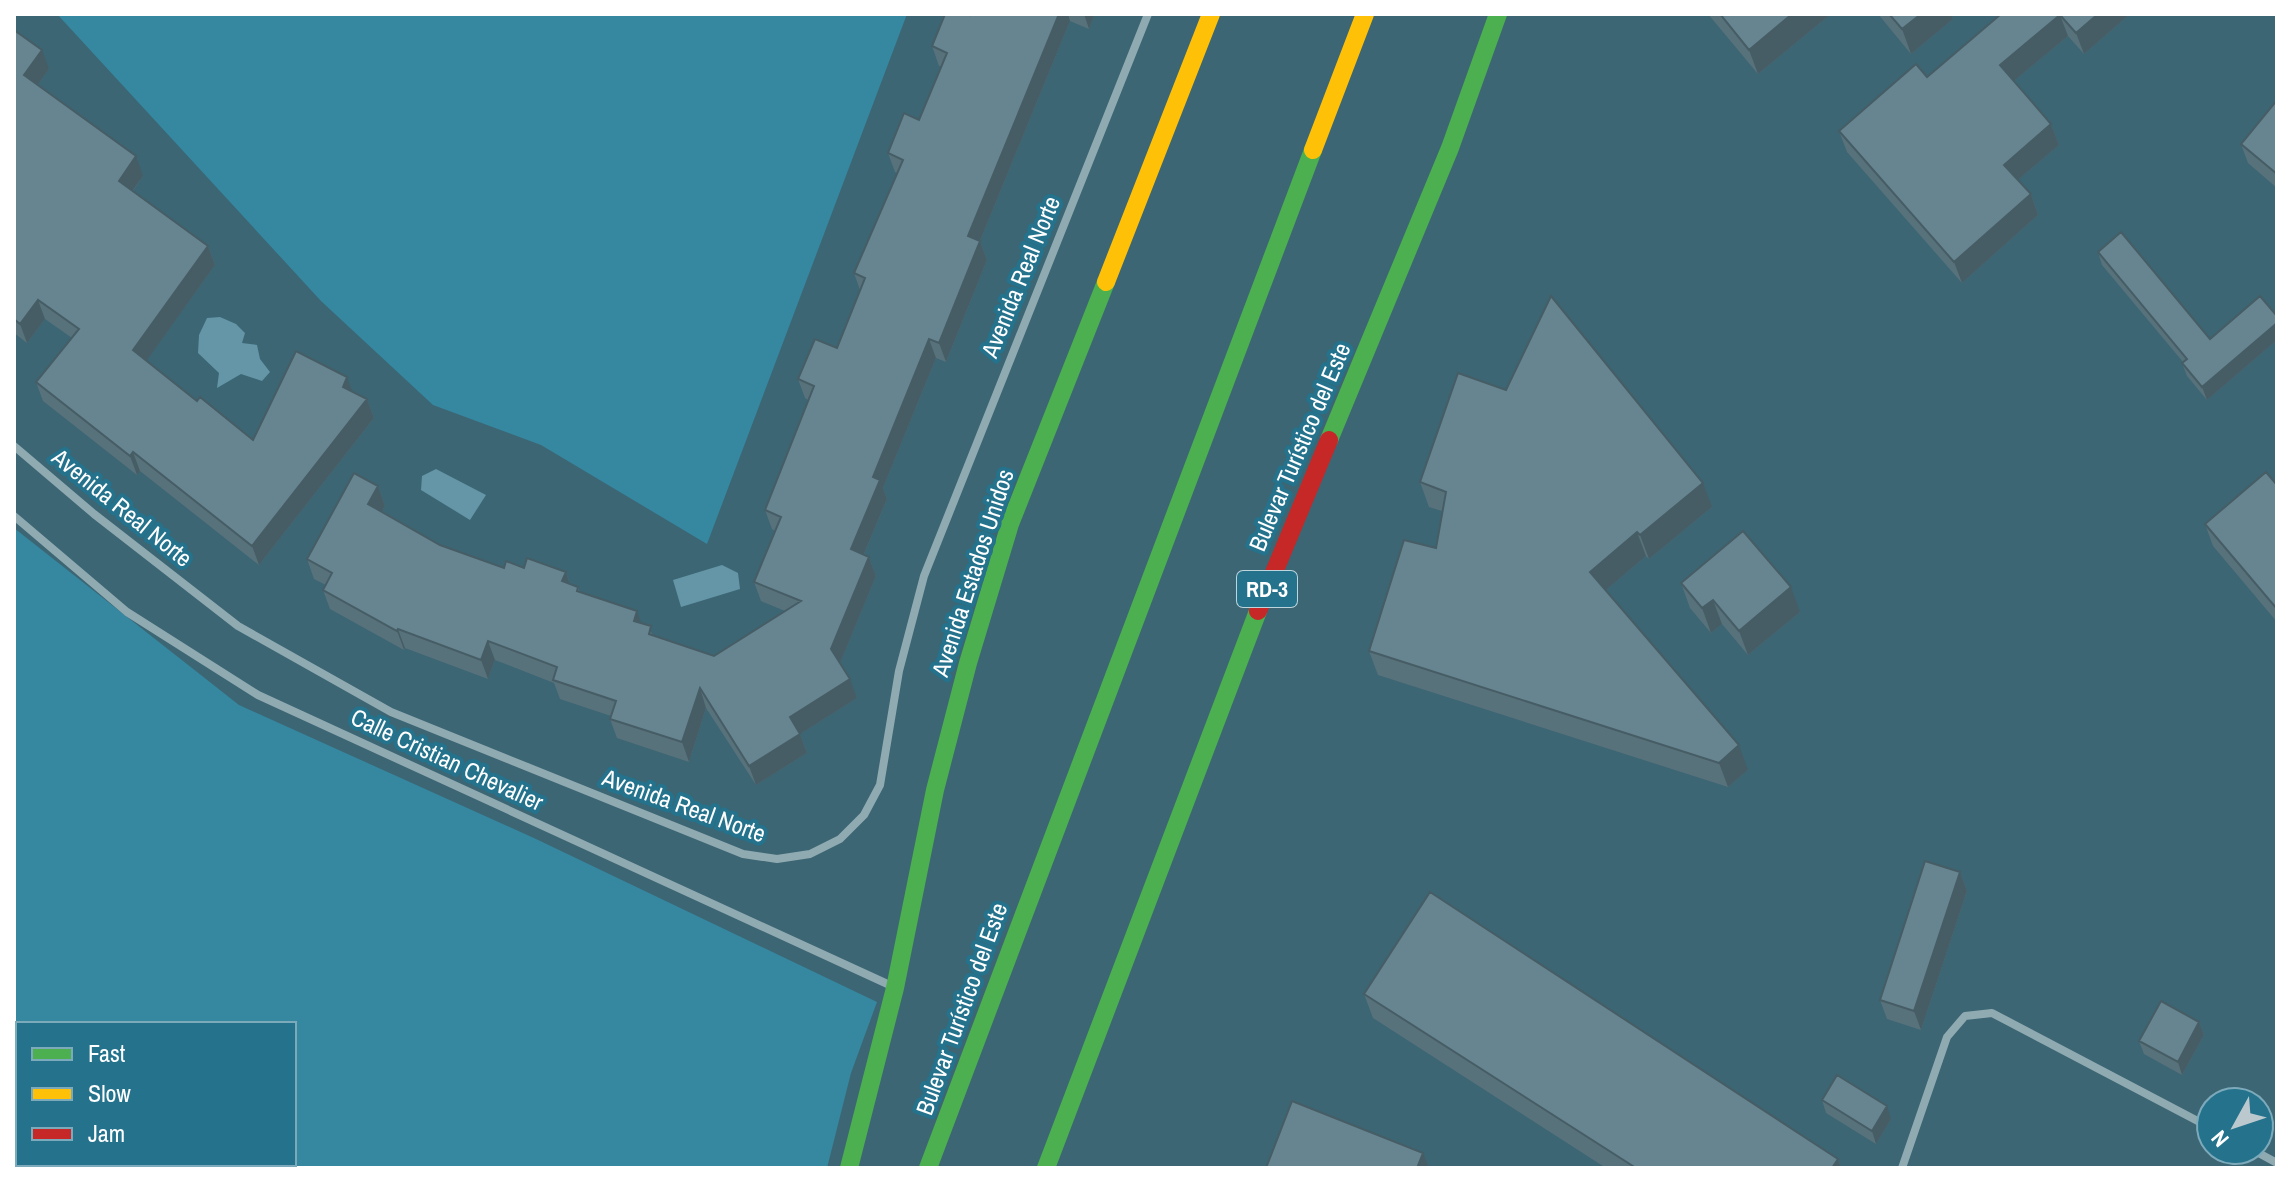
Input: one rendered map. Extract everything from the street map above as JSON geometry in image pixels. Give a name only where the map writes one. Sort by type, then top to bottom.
[{"type":"main road","name":"Avenida Estados Unidos","points":[[849,1168],[895,988],[935,790],[1010,524],[1211,14]]},
{"type":"main road","name":"Bulevar Turístico del Este","points":[[928,1168],[1365,14]]},
{"type":"main road","name":"Bulevar Turístico del Este","points":[[1046,1168],[1241,652],[1444,162],[1498,14]]},
{"type":"street","name":"Avenida Real Norte","points":[[14,446],[94,514],[238,626],[391,712],[743,854],[777,859],[810,854],[840,839],[864,815],[880,785],[899,671],[924,576],[1148,14]]},
{"type":"street","name":"Calle Cristian Chevalier","points":[[14,516],[127,612],[258,695],[895,988]]},
{"type":"street","points":[[1902,1168],[1947,1037],[1965,1016],[1992,1013],[2195,1120]]},
{"type":"shaded area","points":[[57,14],[907,14],[707,544],[541,445],[433,405],[321,301]]},
{"type":"shaded area","points":[[220,317],[236,324],[245,333],[242,343],[257,345],[260,359],[270,372],[262,381],[241,374],[217,388],[219,373],[198,353],[199,335],[207,318]]},
{"type":"shaded area","points":[[436,469],[486,495],[470,520],[421,490],[422,476]]},
{"type":"shaded area","points":[[14,528],[239,705],[536,839],[877,1002],[851,1073],[827,1168],[14,1168]]},
{"type":"shaded area","points":[[722,565],[738,573],[740,589],[681,607],[673,580]]},
{"type":"building","points":[[945,14],[1059,14],[968,236],[980,241],[939,343],[929,339],[873,477],[880,480],[851,549],[869,557],[831,649],[850,679],[790,717],[800,734],[749,766],[700,688],[682,742],[610,719],[616,701],[553,680],[557,667],[488,641],[481,660],[397,631],[323,590],[332,573],[307,559],[354,473],[378,486],[368,504],[440,545],[504,568],[506,561],[524,568],[527,558],[566,572],[562,581],[578,587],[577,591],[637,611],[634,621],[651,626],[649,634],[714,656],[801,601],[754,582],[781,517],[765,510],[814,386],[798,379],[815,339],[837,348],[865,278],[854,273],[903,160],[888,153],[904,113],[919,120],[947,53],[932,46]]},
{"type":"building","points":[[1720,14],[1792,14],[1749,50]]},
{"type":"building","points":[[1889,14],[1921,14],[1902,29]]},
{"type":"building","points":[[2001,14],[2098,14],[2076,33],[2060,15],[2000,65],[2051,124],[2004,165],[2031,194],[1954,262],[1839,131],[1916,64],[1927,77]]},
{"type":"building","points":[[14,30],[42,50],[24,75],[136,156],[119,181],[208,246],[133,350],[197,401],[200,397],[253,440],[296,351],[347,377],[343,387],[367,399],[252,546],[133,452],[130,456],[36,382],[79,329],[38,300],[20,324],[14,319]]},
{"type":"building","points":[[2277,100],[2277,174],[2241,144]]},
{"type":"building","points":[[2121,232],[2210,339],[2260,296],[2277,316],[2277,323],[2202,387],[2182,363],[2187,359],[2098,252]]},
{"type":"building","points":[[1551,296],[1703,483],[1590,572],[1739,745],[1719,763],[1369,651],[1404,540],[1436,548],[1446,492],[1420,482],[1458,373],[1506,390]]},
{"type":"building","points":[[2266,472],[2277,485],[2277,609],[2205,524]]},
{"type":"building","points":[[1743,531],[1791,587],[1739,631],[1713,600],[1702,608],[1681,583]]},
{"type":"building","points":[[1925,861],[1960,872],[1914,1011],[1880,1000]]},
{"type":"building","points":[[1430,892],[1838,1159],[1832,1168],[1636,1168],[1364,994]]},
{"type":"building","points":[[2161,1001],[2199,1022],[2178,1062],[2139,1041]]},
{"type":"building","points":[[1837,1075],[1887,1106],[1872,1131],[1822,1100]]},
{"type":"building","points":[[1292,1101],[1423,1153],[1417,1168],[1266,1168]]},
{"type":"traffic: fast","points":[[1329,440],[1450,148],[1498,14]]},
{"type":"traffic: fast","points":[[928,1168],[1313,150]]},
{"type":"traffic: fast","points":[[849,1168],[895,988],[935,790],[968,663],[1010,524],[1106,282]]},
{"type":"traffic: fast","points":[[1046,1168],[1258,611]]},
{"type":"traffic: slow","points":[[1106,282],[1211,14]]},
{"type":"traffic: slow","points":[[1313,150],[1365,14]]},
{"type":"traffic: jam","points":[[1258,611],[1329,440]]}]
